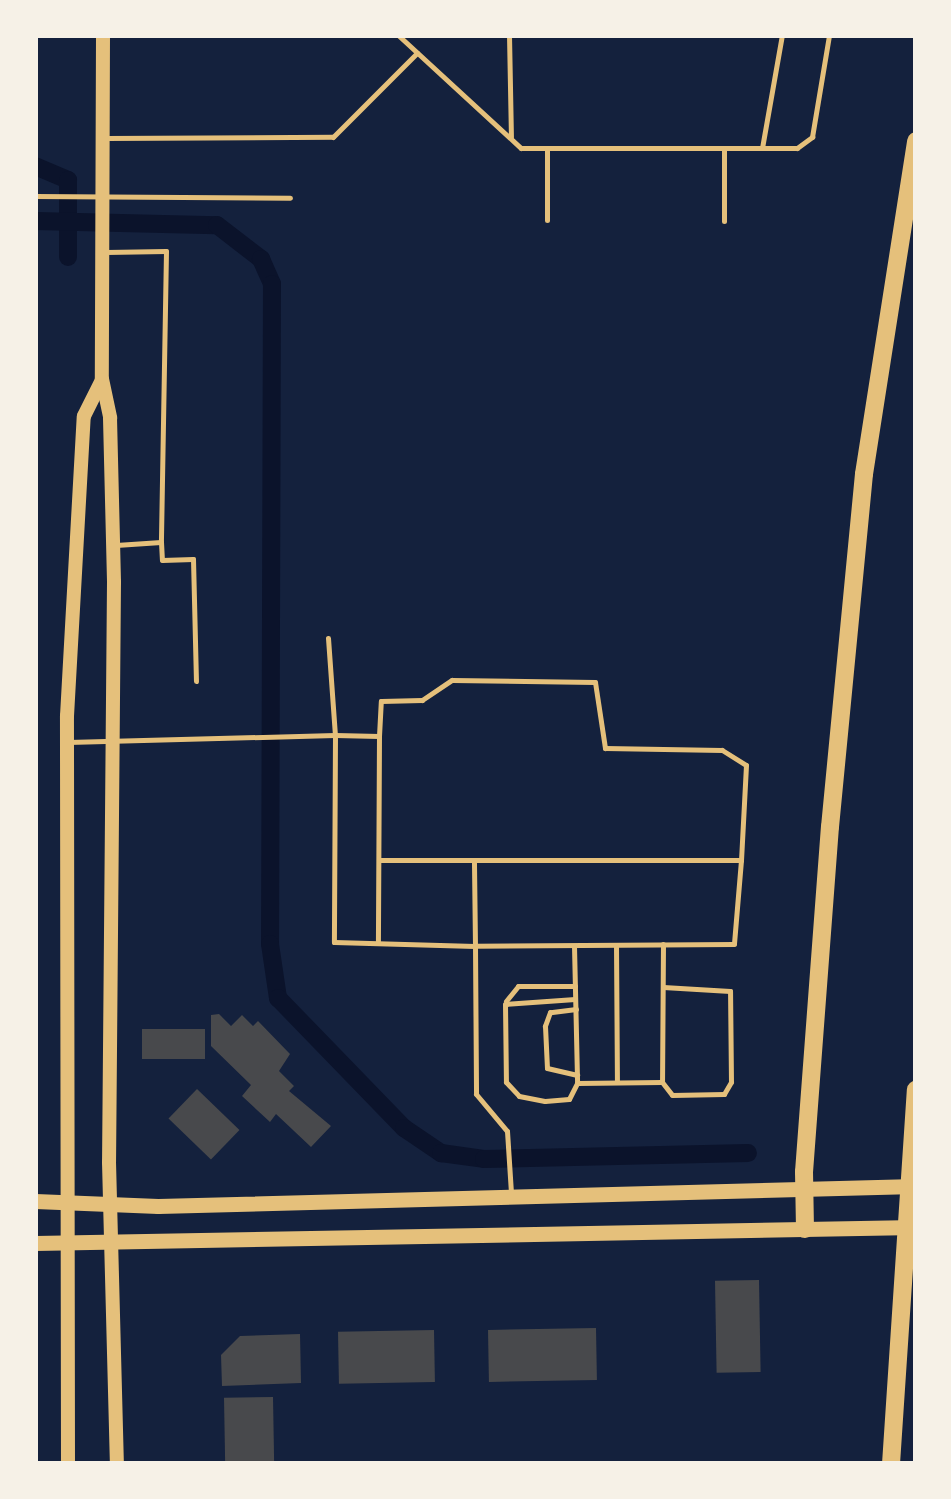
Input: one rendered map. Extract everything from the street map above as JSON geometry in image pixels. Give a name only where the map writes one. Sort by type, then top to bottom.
[{"type":"highway","points":[[806,1229],[804,1188],[864,474],[916,141]]},
{"type":"highway","points":[[891,1464],[916,1090]]},
{"type":"main road","points":[[104,35],[102,379],[110,418],[113,545],[110,1205],[117,1464]]},
{"type":"main road","points":[[68,1464],[64,1242],[66,742],[84,416],[102,379]]},
{"type":"main road","points":[[35,1201],[110,1205],[916,1186]]},
{"type":"main road","points":[[35,1243],[916,1227]]},
{"type":"lane","points":[[398,35],[521,148],[798,148],[812,137],[830,35]]},
{"type":"lane","points":[[510,35],[511,139]]},
{"type":"lane","points":[[762,148],[782,35]]},
{"type":"lane","points":[[103,138],[333,137],[417,52]]},
{"type":"lane","points":[[547,148],[547,220]]},
{"type":"lane","points":[[724,148],[724,220]]},
{"type":"lane","points":[[35,196],[80,193],[103,198],[290,198]]},
{"type":"lane","points":[[104,252],[166,251],[162,560],[193,559],[196,681]]},
{"type":"lane","points":[[113,545],[161,542]]},
{"type":"lane","points":[[328,638],[335,735],[334,942],[378,944],[475,946],[734,944],[746,765],[722,750],[605,748],[595,682],[452,680],[422,700],[380,701],[378,944]]},
{"type":"lane","points":[[66,742],[380,736]]},
{"type":"lane","points":[[379,860],[741,860]]},
{"type":"lane","points":[[474,860],[476,1094],[507,1131],[511,1196]]},
{"type":"lane","points":[[663,944],[662,1082],[672,1095],[724,1094],[732,1082],[735,1003],[722,988],[663,987]]},
{"type":"lane","points":[[616,945],[617,1083]]},
{"type":"lane","points":[[574,946],[576,1009],[577,1084],[569,1099],[545,1101],[519,1096],[506,1082],[505,1004],[518,986],[575,986]]},
{"type":"lane","points":[[505,1004],[575,999]]},
{"type":"lane","points":[[576,1009],[550,1012],[545,1026],[547,1068],[577,1075]]},
{"type":"lane","points":[[577,1084],[662,1082]]},
{"type":"building","points":[[219,1014],[231,1026],[242,1015],[253,1026],[258,1021],[290,1054],[279,1071],[294,1086],[289,1091],[331,1126],[311,1147],[276,1114],[270,1122],[242,1096],[251,1085],[211,1046],[211,1015]]},
{"type":"building","points":[[142,1029],[205,1029],[205,1059],[142,1059]]},
{"type":"building","points":[[197,1089],[239,1130],[211,1159],[169,1118]]},
{"type":"building","points":[[759,1280],[761,1372],[717,1373],[715,1281]]},
{"type":"building","points":[[596,1328],[597,1380],[489,1382],[488,1330]]},
{"type":"building","points":[[434,1330],[435,1382],[339,1384],[338,1332]]},
{"type":"building","points":[[300,1334],[301,1383],[222,1386],[221,1355],[240,1336]]},
{"type":"building","points":[[273,1397],[274,1464],[225,1464],[224,1398]]},
{"type":"waterway","points":[[35,166],[68,180],[68,257]]},
{"type":"waterway","points":[[35,221],[217,225],[261,259],[272,284],[270,944],[278,998],[404,1128],[441,1153],[484,1159],[748,1153]]}]
